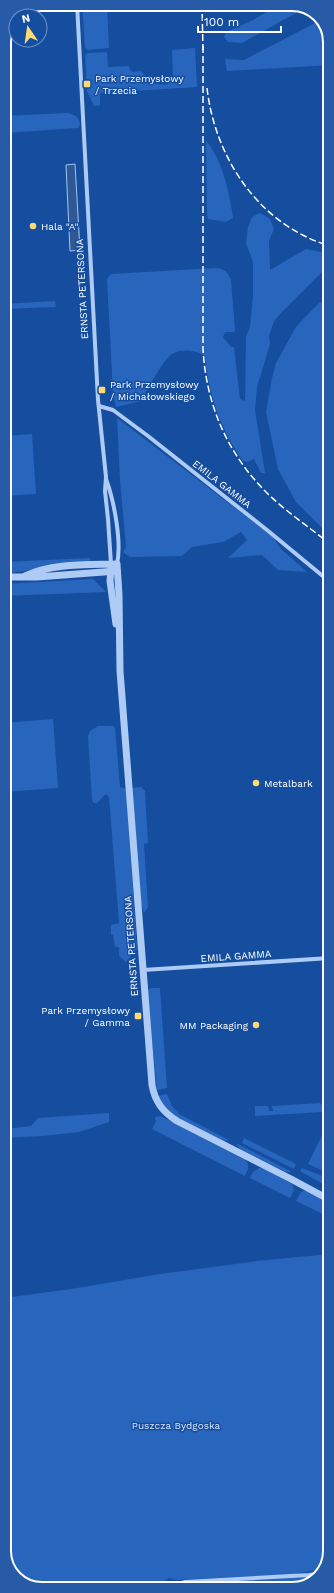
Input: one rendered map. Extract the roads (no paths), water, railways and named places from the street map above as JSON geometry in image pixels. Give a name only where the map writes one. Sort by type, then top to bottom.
[{"type":"street","name":"ERNSTA PETERSONA","points":[[77,11],[99,406],[106,477],[105,491],[119,608],[118,636],[152,1085],[156,1099],[161,1108],[177,1121],[323,1196]]},
{"type":"street","name":"EMILA GAMMA","points":[[99,406],[113,410],[148,436],[323,576]]},
{"type":"street","name":"ERNSTA PETERSONA","points":[[106,477],[116,521],[118,554],[114,567]]},
{"type":"street","points":[[11,577],[37,577],[114,567]]},
{"type":"street","name":"EMILA GAMMA","points":[[143,970],[323,958]]},
{"type":"street","points":[[186,1582],[313,1574]]},
{"type":"railway","points":[[202,11],[203,50]]},
{"type":"railway","points":[[203,46],[203,349],[209,389],[221,426],[240,461],[252,477],[281,506],[323,539]]},
{"type":"railway","points":[[207,88],[212,114],[220,139],[231,163],[245,185],[262,205],[282,222],[305,236],[323,243]]},
{"type":"place","name":"Park Przemysłowy / Trzecia","points":[[87,84]]},
{"type":"place","name":"Hala \"A\"","points":[[33,226]]},
{"type":"place","name":"Park Przemysłowy / Michałowskiego","points":[[102,390]]},
{"type":"place","name":"Metalbark","points":[[256,783]]},
{"type":"place","name":"Park Przemysłowy / Gamma","points":[[138,1016]]},
{"type":"place","name":"MM Packaging","points":[[256,1025]]},
{"type":"park label","name":"Puszcza Bydgoska","points":[[176,1425]]}]
